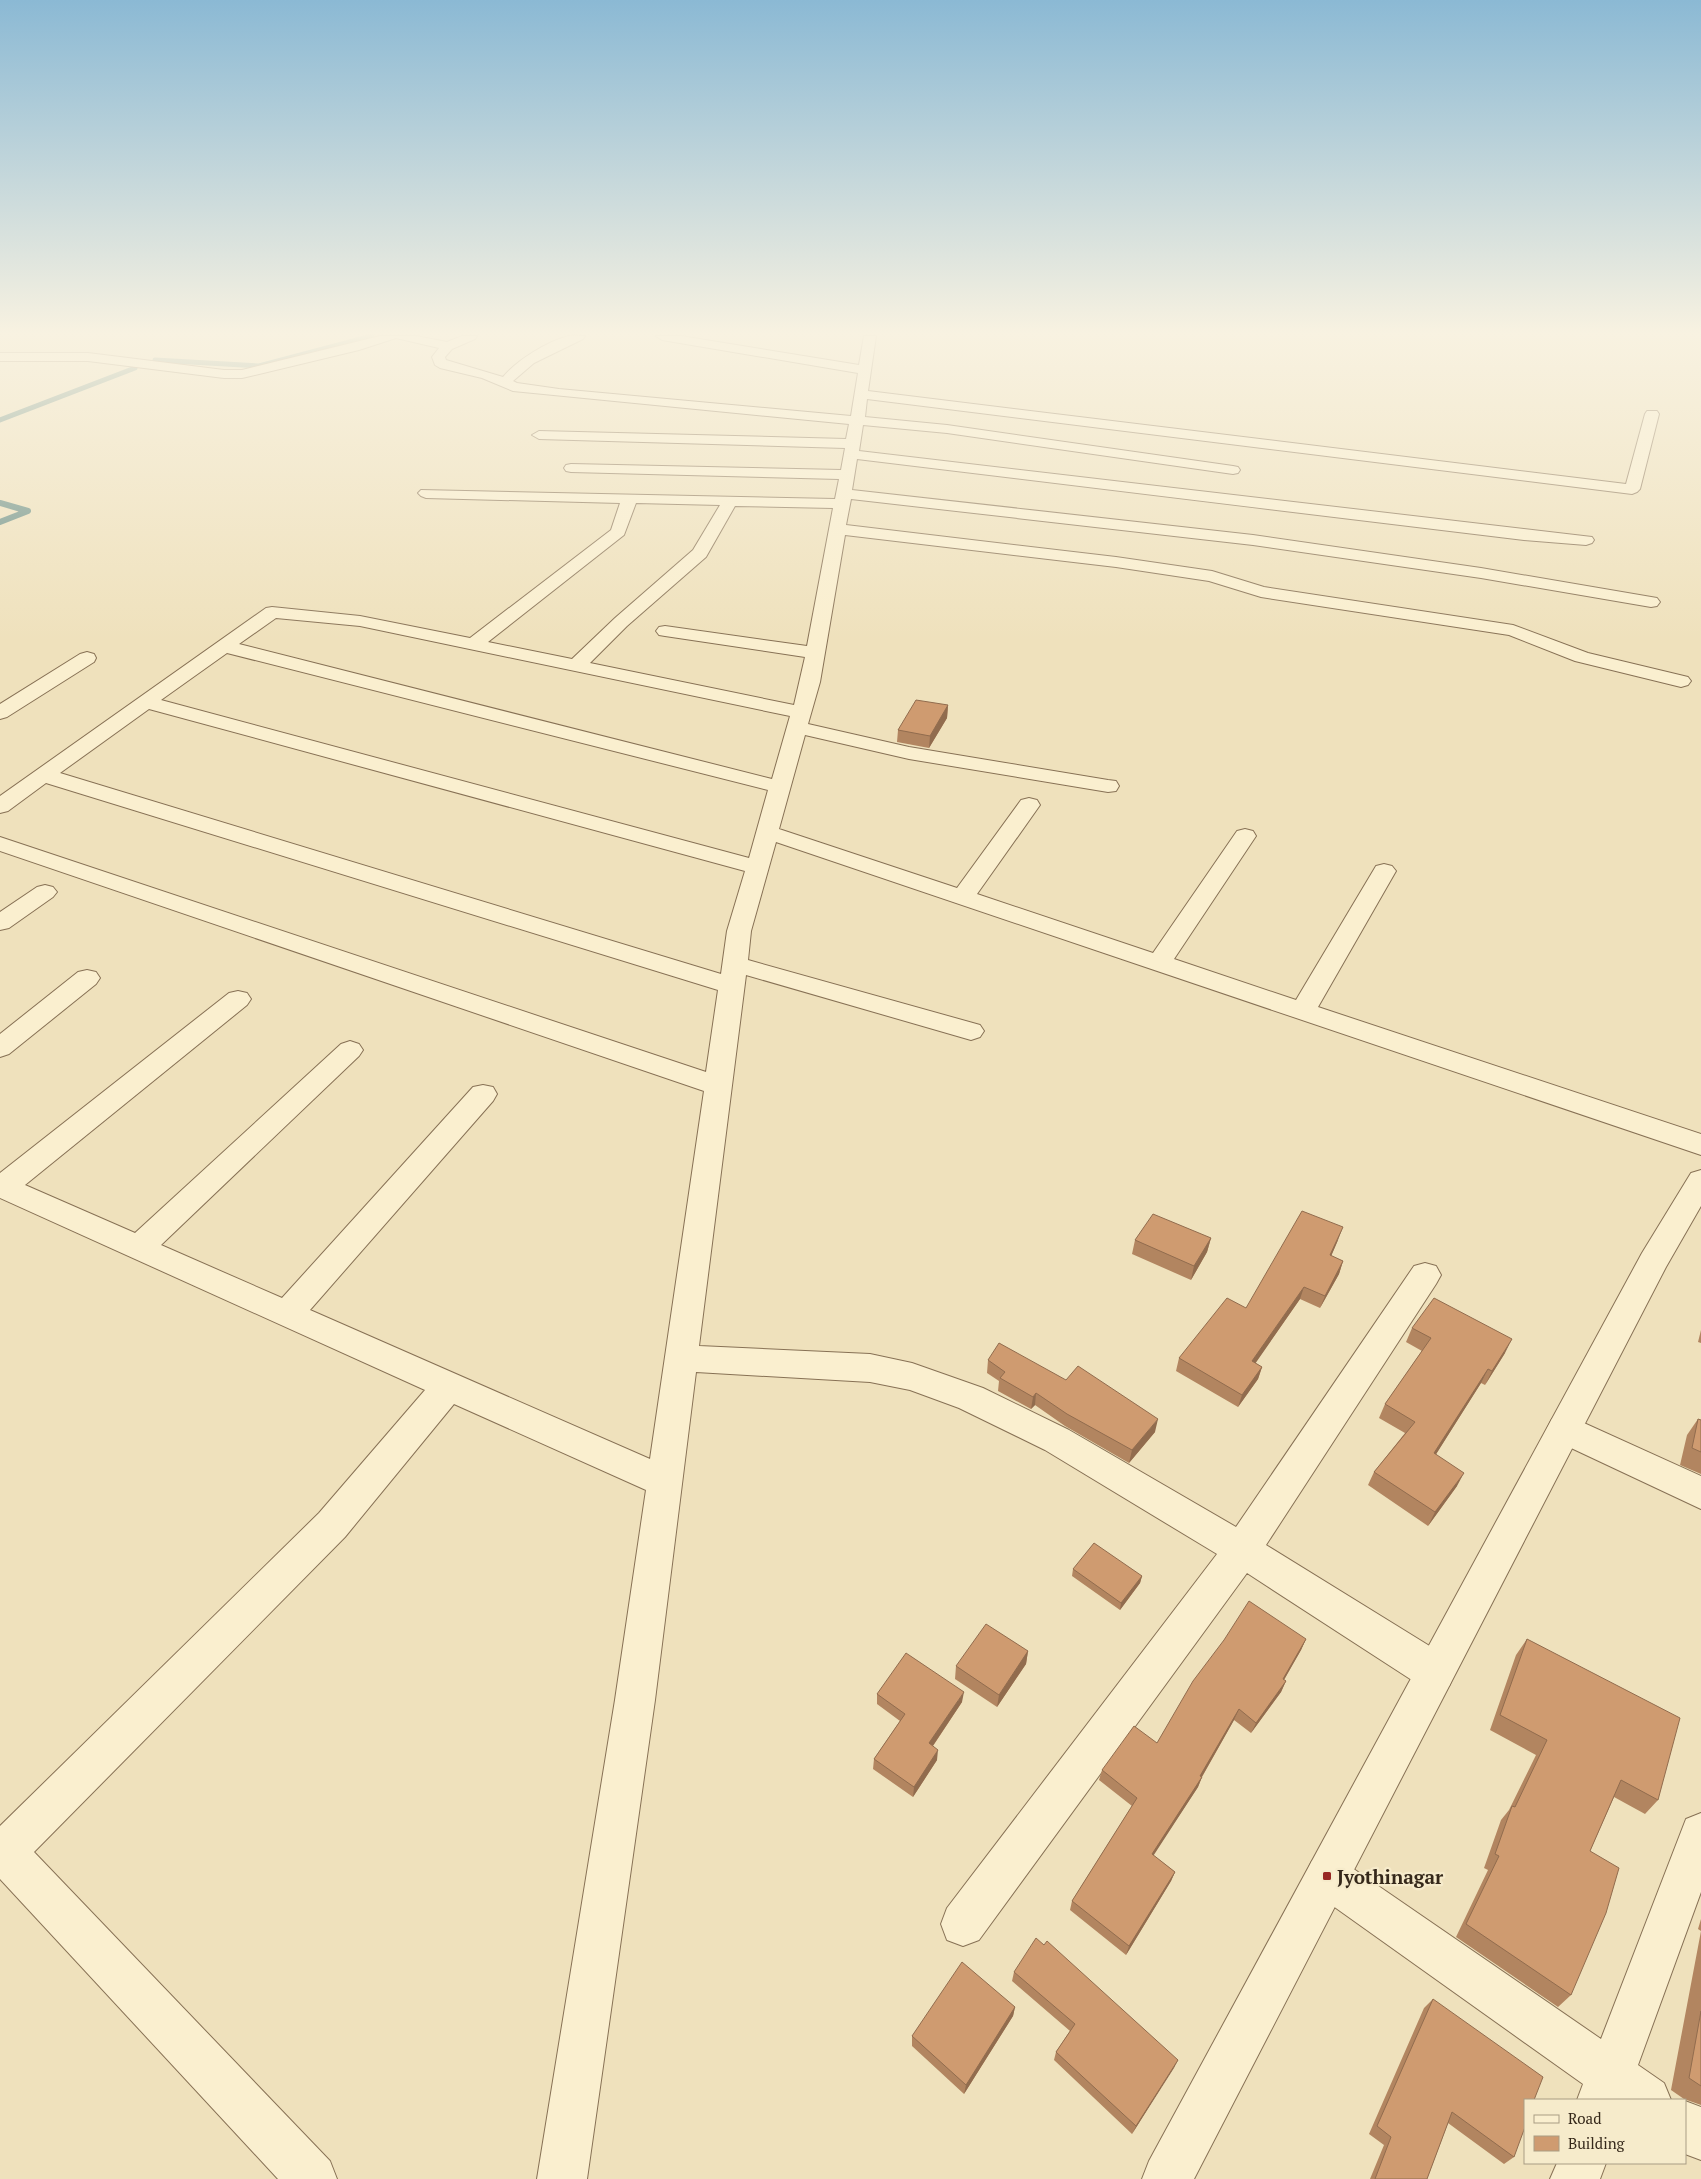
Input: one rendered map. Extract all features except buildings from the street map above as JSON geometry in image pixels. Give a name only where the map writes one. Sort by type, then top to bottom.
[{"type":"street","points":[[583,438],[851,454],[1632,489],[1646,438]]},
{"type":"street","points":[[773,438],[1253,540],[1481,573],[1651,602]]},
{"type":"street","points":[[825,438],[851,454],[1116,562],[1212,576],[1261,592],[1513,630],[1582,657],[1681,680]]},
{"type":"street","points":[[562,2179],[635,1700],[739,931],[810,682],[854,438]]},
{"type":"street","points":[[426,492],[730,501],[851,454],[914,438]]},
{"type":"street","points":[[1008,438],[1233,470]]},
{"type":"street","points":[[571,468],[851,454],[1524,535],[1586,540]]},
{"type":"street","points":[[474,644],[618,532],[630,498]]},
{"type":"street","points":[[577,665],[621,622],[700,553],[730,501]]},
{"type":"street","points":[[0,806],[272,612],[360,621],[577,665],[799,720],[908,753],[1108,786]]},
{"type":"street","points":[[665,631],[815,653]]},
{"type":"street","points":[[223,646],[780,787]]},
{"type":"street","points":[[0,713],[88,658]]},
{"type":"street","points":[[146,702],[757,867]]},
{"type":"street","points":[[43,775],[733,975],[971,1031]]},
{"type":"street","points":[[962,898],[1029,805]]},
{"type":"street","points":[[767,832],[1701,1145]]},
{"type":"street","points":[[1158,964],[1245,836]]},
{"type":"street","points":[[0,844],[718,1086]]},
{"type":"street","points":[[1302,1012],[1384,871]]},
{"type":"street","points":[[0,923],[45,892]]},
{"type":"street","points":[[0,1048],[87,978]]},
{"type":"street","points":[[238,999],[1,1186],[665,1482]]},
{"type":"street","points":[[138,1248],[350,1050]]},
{"type":"street","points":[[287,1314],[483,1094]]},
{"type":"street","points":[[1167,2179],[1652,1261],[1701,1181]]},
{"type":"street","points":[[962,1924],[1242,1550],[1424,1275]]},
{"type":"street","points":[[682,1358],[870,1368],[912,1376],[971,1398],[1057,1440],[1242,1550],[1435,1672]]},
{"type":"street","points":[[312,2179],[2,1850],[332,1525],[449,1386]]},
{"type":"street","points":[[1564,1429],[1701,1492]]},
{"type":"street","points":[[1606,2088],[1701,1834]]},
{"type":"street","points":[[1327,1876],[1606,2088],[1644,2099]]},
{"type":"street","points":[[1686,2126],[1701,2136]]},
{"type":"street","points":[[1575,2179],[1581,2164]]},
{"type":"waterway","points":[[0,503],[28,511],[0,522]]},
{"type":"place","name":"Jyothinagar","points":[[1327,1876]]}]
